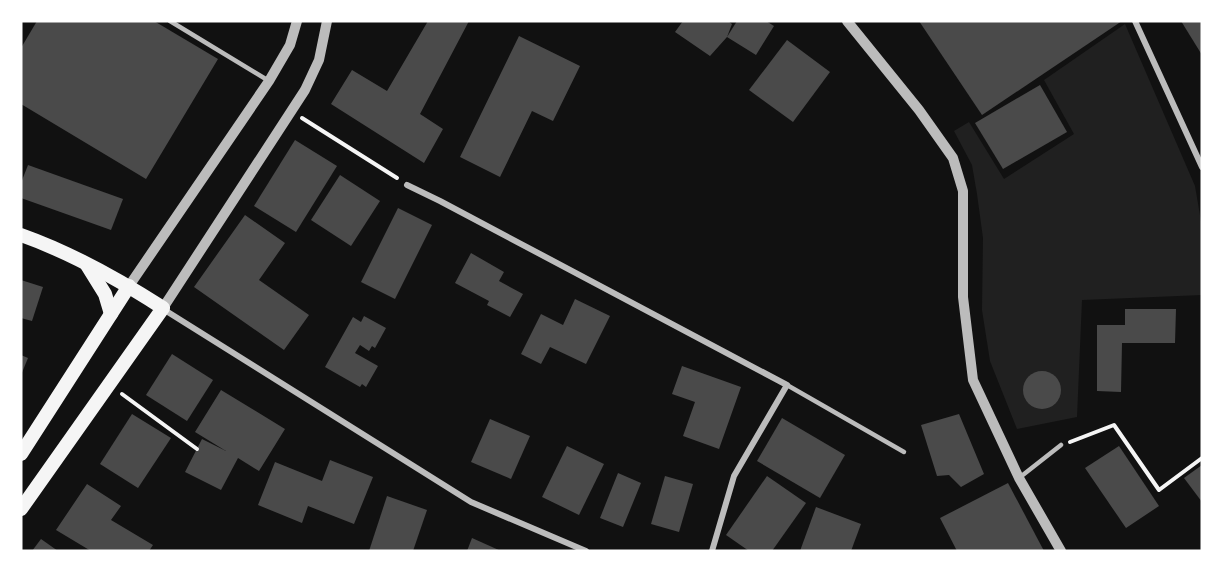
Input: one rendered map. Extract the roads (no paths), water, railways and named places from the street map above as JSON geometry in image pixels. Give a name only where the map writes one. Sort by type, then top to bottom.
[{"type":"main road","points":[[21,235],[84,261],[163,308],[21,509]]},
{"type":"main road","points":[[84,261],[105,294],[111,314]]},
{"type":"main road","points":[[21,454],[129,286]]},
{"type":"street","points":[[129,286],[269,81],[290,45],[297,21]]},
{"type":"street","points":[[327,21],[318,60],[304,90],[163,308],[471,502],[586,551]]},
{"type":"street","points":[[848,21],[919,110],[953,158],[963,191],[963,297],[974,380],[1019,478],[1061,551]]},
{"type":"street","points":[[1135,21],[1202,166]]},
{"type":"street","points":[[407,185],[788,384],[734,476],[712,551]]},
{"type":"lane","points":[[170,21],[269,81]]},
{"type":"lane","points":[[788,384],[904,452]]},
{"type":"lane","points":[[1019,478],[1061,445]]}]
